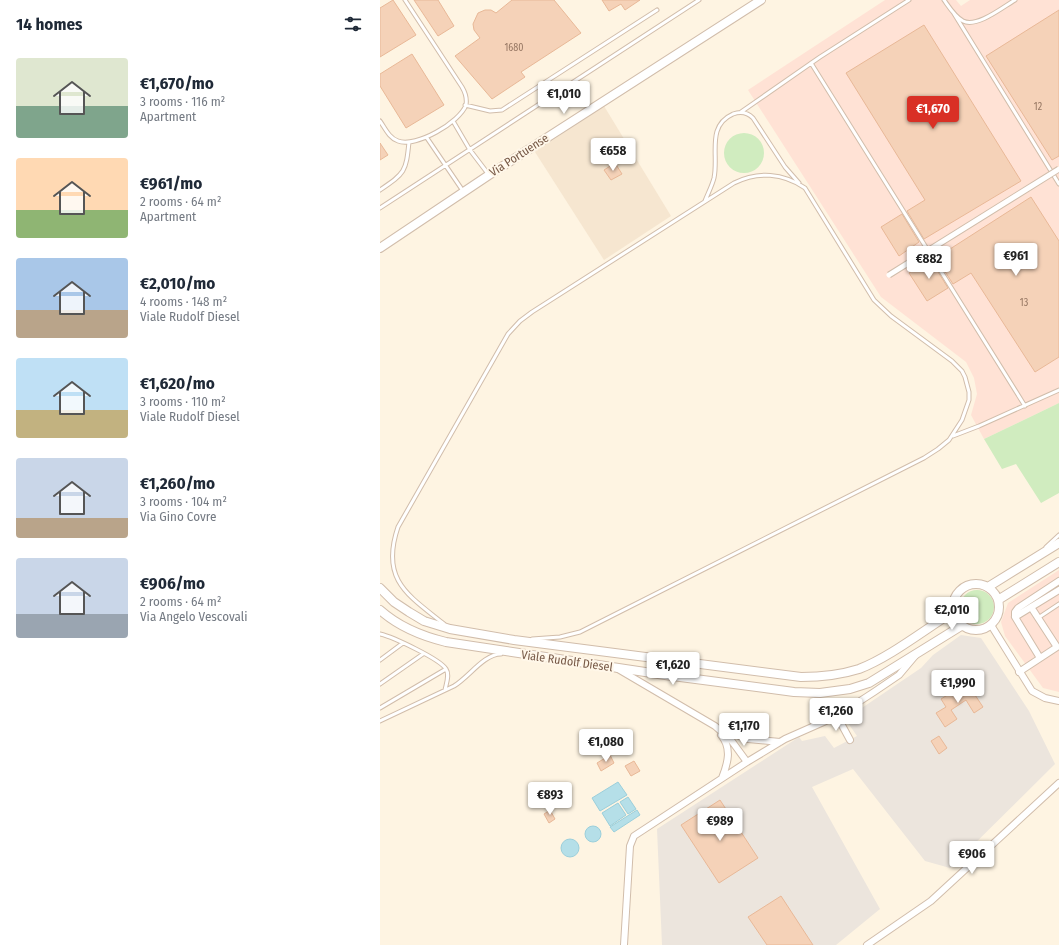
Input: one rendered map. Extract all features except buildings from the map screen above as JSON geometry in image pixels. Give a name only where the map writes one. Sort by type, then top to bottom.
[{"type":"street","name":"Via Portuense","points":[[380,248],[489,175],[761,0]]},
{"type":"street","points":[[890,275],[1059,169]]},
{"type":"street","points":[[988,587],[1059,543]]},
{"type":"street","points":[[998,600],[1059,562]]},
{"type":"street","points":[[1040,658],[1014,614],[1016,609],[1059,581]]},
{"type":"street","points":[[973,584],[988,587],[998,600],[998,614],[991,625],[984,629],[976,631],[968,630],[957,622],[953,612],[952,604],[959,591],[966,586],[973,584]]},
{"type":"street","name":"Viale Rudolf Diesel","points":[[380,588],[394,602],[413,615],[424,621],[450,629],[514,640],[785,676],[815,677],[842,674],[865,666],[953,612]]},
{"type":"street","points":[[1015,618],[1059,590]]},
{"type":"street","points":[[1019,672],[1057,647],[1031,607]]},
{"type":"street","name":"Viale Rudolf Diesel","points":[[380,610],[400,625],[431,638],[451,643],[617,668],[794,692],[826,692],[850,689],[869,683],[961,626]]},
{"type":"street","points":[[991,625],[1032,691],[1045,698],[1059,701]]},
{"type":"street","points":[[624,945],[630,843],[636,834],[780,742],[837,716],[895,679],[917,653]]},
{"type":"street","points":[[617,668],[715,726],[748,739],[780,742]]},
{"type":"street","points":[[837,716],[850,740]]},
{"type":"street","points":[[715,726],[731,740],[747,762]]},
{"type":"street","points":[[715,726],[725,740],[728,748],[727,762],[722,778]]},
{"type":"street","points":[[867,945],[931,901],[1059,783]]},
{"type":"lane","points":[[380,121],[394,139],[401,142],[409,142],[427,138],[460,114],[465,105],[466,99],[462,87],[405,0]]},
{"type":"lane","points":[[380,208],[699,0]]},
{"type":"lane","points":[[705,201],[714,178],[716,134],[718,127],[730,116],[741,112],[811,63],[909,0]]},
{"type":"lane","points":[[944,0],[953,12],[1059,184]]},
{"type":"lane","points":[[953,12],[964,22],[975,22],[985,18],[1015,0]]},
{"type":"lane","points":[[465,105],[490,112],[502,110],[657,10]]},
{"type":"lane","points":[[811,63],[1025,406]]},
{"type":"lane","points":[[514,640],[560,637],[580,632],[927,456],[953,436],[962,420],[969,400],[967,384],[962,371],[952,361],[891,316],[874,300],[805,188],[784,168],[753,118],[747,113],[741,112]]},
{"type":"lane","points":[[453,120],[470,150],[489,175]]},
{"type":"lane","points":[[427,138],[463,192]]},
{"type":"lane","points":[[380,190],[397,179],[403,172],[407,164],[409,142]]},
{"type":"lane","points":[[450,629],[404,591],[397,583],[391,567],[392,545],[398,527],[500,346],[514,327],[527,316],[734,183],[753,176],[768,175],[783,177],[796,182],[805,188]]},
{"type":"lane","points":[[953,436],[1059,390]]},
{"type":"lane","points":[[1030,562],[1059,535]]},
{"type":"lane","points":[[1038,618],[1059,604]]},
{"type":"lane","points":[[380,634],[403,643],[435,660],[446,669],[448,677],[445,690]]},
{"type":"lane","points":[[380,639],[385,636]]},
{"type":"lane","points":[[380,660],[403,643]]},
{"type":"lane","points":[[380,684],[423,654]]},
{"type":"lane","points":[[380,721],[463,680],[490,656],[497,654],[520,654]]},
{"type":"lane","points":[[380,708],[446,669]]},
{"type":"shaded area","points":[[885,0],[956,0],[961,6],[970,0],[1059,0],[1059,403],[984,439],[971,415],[977,394],[974,378],[966,362],[881,297],[748,90]]},
{"type":"shaded area","points":[[604,106],[671,216],[604,260],[535,152]]},
{"type":"shaded area","points":[[1059,570],[1059,692],[1043,688],[1005,636],[1001,622],[1008,603]]},
{"type":"shaded area","points":[[961,635],[981,638],[1029,711],[1055,764],[950,868],[925,861],[853,769],[812,787],[880,909],[836,945],[662,945],[657,829],[799,737],[802,741],[825,736],[834,748],[857,736],[848,723],[850,716],[921,668],[933,655]]},
{"type":"green space","points":[[748,133],[755,136],[761,142],[764,153],[763,161],[755,170],[748,173],[740,173],[733,170],[725,161],[724,149],[727,142],[736,134]]},
{"type":"green space","points":[[1059,403],[1059,493],[1041,503],[1016,464],[1002,469],[984,439]]},
{"type":"green space","points":[[980,590],[987,592],[992,597],[994,607],[992,617],[987,622],[974,624],[967,622],[962,617],[960,604],[962,597],[967,592]]},
{"type":"water","points":[[618,782],[627,795],[600,811],[592,798]]},
{"type":"water","points":[[628,797],[636,809],[628,814],[620,802]]},
{"type":"water","points":[[618,803],[626,815],[610,826],[602,813]]},
{"type":"water","points":[[637,810],[640,815],[614,832],[610,827]]},
{"type":"water","points":[[593,826],[599,828],[601,834],[599,840],[593,842],[587,840],[585,834],[587,828]]},
{"type":"water","points":[[570,839],[576,842],[579,848],[576,854],[570,857],[564,854],[561,848],[564,842]]}]
